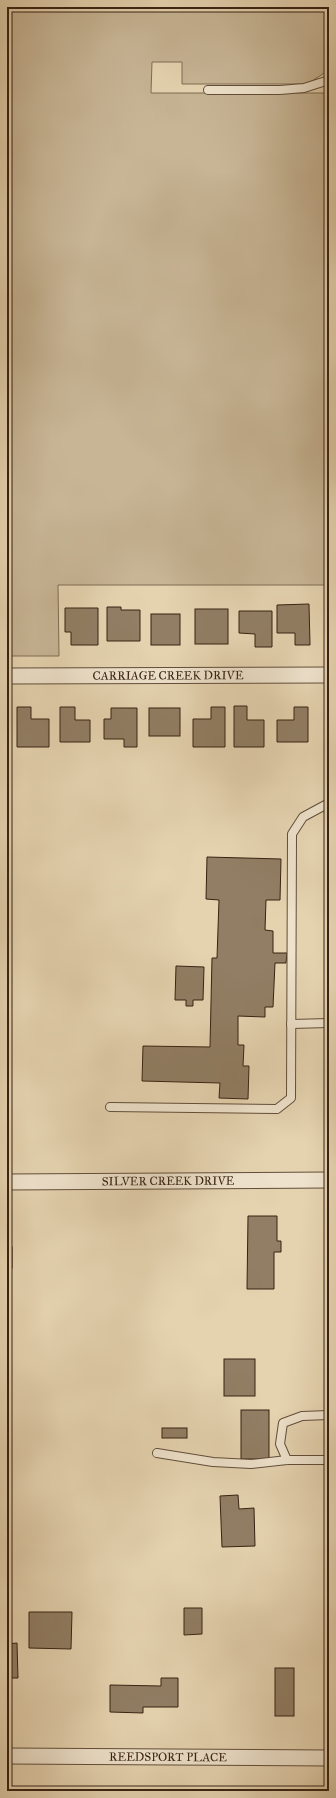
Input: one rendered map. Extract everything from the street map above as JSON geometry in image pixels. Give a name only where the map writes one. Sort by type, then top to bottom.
[{"type":"street","name":"CARRIAGE CREEK DRIVE","points":[[7,676],[329,675]]},
{"type":"street","name":"SILVER CREEK DRIVE","points":[[7,1182],[329,1180]]},
{"type":"street","name":"REEDSPORT PLACE","points":[[7,1756],[329,1758]]},
{"type":"lane","points":[[208,90],[280,90],[304,88],[329,80]]},
{"type":"lane","points":[[110,1107],[277,1109],[291,1098],[292,834],[303,817],[329,803]]},
{"type":"lane","points":[[291,1024],[329,1023]]},
{"type":"lane","points":[[287,1460],[280,1444],[283,1423],[302,1416],[329,1415]]},
{"type":"lane","points":[[157,1453],[213,1462],[252,1464],[287,1460],[329,1460]]},
{"type":"shaded area","points":[[7,7],[326,7],[326,72],[307,84],[182,84],[182,62],[152,62],[151,93],[325,93],[329,222],[329,585],[58,585],[59,656],[7,656]]},
{"type":"building","points":[[309,604],[310,645],[295,645],[295,633],[277,633],[277,605]]},
{"type":"building","points":[[107,607],[121,607],[121,610],[140,610],[140,641],[107,641]]},
{"type":"building","points":[[65,608],[98,608],[98,645],[71,645],[71,632],[65,632]]},
{"type":"building","points":[[195,609],[228,609],[228,644],[195,644]]},
{"type":"building","points":[[239,611],[272,611],[272,647],[255,647],[255,634],[239,633]]},
{"type":"building","points":[[151,614],[180,614],[180,645],[151,645]]},
{"type":"building","points":[[234,706],[247,706],[247,720],[264,720],[264,747],[234,747]]},
{"type":"building","points":[[17,707],[31,707],[31,719],[49,719],[49,747],[17,747]]},
{"type":"building","points":[[60,707],[75,707],[75,720],[90,720],[90,742],[60,742]]},
{"type":"building","points":[[211,707],[225,707],[225,747],[193,747],[193,719],[211,719]]},
{"type":"building","points":[[294,707],[308,707],[308,742],[277,742],[277,720],[294,720]]},
{"type":"building","points":[[111,708],[137,708],[137,747],[124,747],[124,739],[104,739],[104,719],[111,719]]},
{"type":"building","points":[[149,708],[180,708],[180,736],[149,736]]},
{"type":"building","points":[[207,857],[281,859],[280,900],[266,900],[265,930],[273,931],[273,953],[287,953],[286,963],[275,963],[273,1007],[265,1007],[265,1017],[238,1016],[238,1045],[244,1045],[243,1066],[249,1066],[248,1099],[219,1098],[220,1083],[142,1081],[143,1046],[210,1047],[212,958],[217,958],[219,900],[206,899]]},
{"type":"building","points":[[176,966],[204,967],[203,1000],[193,1000],[193,1006],[186,1006],[186,1000],[175,1000]]},
{"type":"building","points":[[248,1216],[277,1216],[277,1241],[281,1241],[281,1252],[274,1252],[274,1289],[247,1289]]},
{"type":"building","points":[[7,1247],[12,1247],[12,1268],[7,1268]]},
{"type":"building","points":[[224,1359],[255,1359],[255,1396],[224,1396]]},
{"type":"building","points":[[241,1410],[269,1410],[269,1459],[241,1459]]},
{"type":"building","points":[[162,1428],[187,1428],[187,1438],[162,1438]]},
{"type":"building","points":[[238,1495],[239,1509],[254,1508],[255,1546],[222,1547],[220,1496]]},
{"type":"building","points":[[184,1608],[202,1608],[202,1634],[184,1635]]},
{"type":"building","points":[[29,1612],[72,1612],[71,1649],[29,1648]]},
{"type":"building","points":[[17,1643],[18,1678],[7,1678],[7,1644]]},
{"type":"building","points":[[275,1668],[294,1668],[294,1716],[275,1716]]},
{"type":"building","points":[[161,1678],[178,1678],[178,1707],[143,1707],[143,1713],[110,1712],[110,1685],[161,1686]]}]
